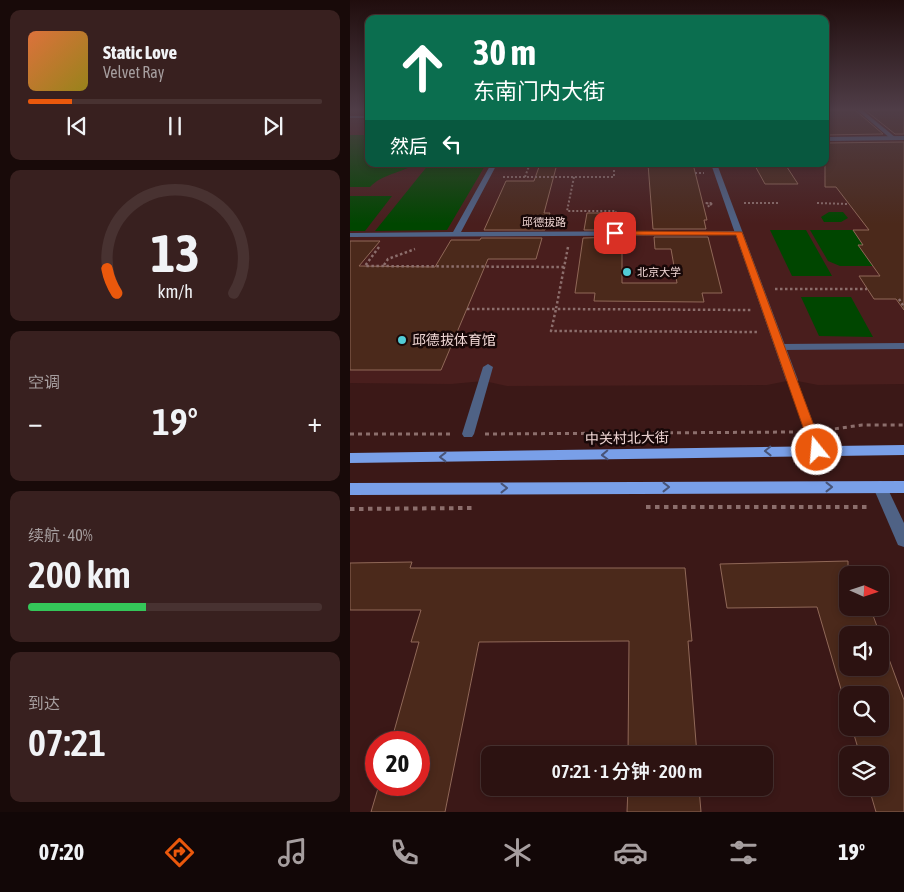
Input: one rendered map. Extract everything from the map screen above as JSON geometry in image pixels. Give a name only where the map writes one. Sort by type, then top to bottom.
[{"type":"main road","name":"中关村北大街","points":[[350,458],[904,450]]},
{"type":"main road","points":[[350,489],[904,487]]},
{"type":"street","points":[[715,167],[792,380]]},
{"type":"street","points":[[880,487],[904,540]]},
{"type":"lane","points":[[456,234],[492,167]]},
{"type":"lane","name":"邱德拔路","points":[[350,235],[739,233]]},
{"type":"lane","points":[[780,347],[904,346]]},
{"type":"lane","points":[[468,434],[488,367]]},
{"type":"lane","points":[[792,380],[817,450]]},
{"type":"path","points":[[525,177],[529,167]]},
{"type":"path","points":[[487,177],[614,177],[614,170]]},
{"type":"path","points":[[695,174],[702,173]]},
{"type":"path","points":[[574,177],[567,211],[616,211],[615,233]]},
{"type":"path","points":[[709,207],[708,205],[713,204],[705,203],[716,203]]},
{"type":"path","points":[[728,204],[778,204]]},
{"type":"path","points":[[817,204],[848,204]]},
{"type":"path","points":[[704,207],[713,207]]},
{"type":"path","points":[[570,233],[551,331],[775,332]]},
{"type":"path","points":[[389,235],[365,266],[564,267]]},
{"type":"path","points":[[759,289],[867,289]]},
{"type":"path","points":[[899,299],[904,306]]},
{"type":"path","points":[[467,309],[767,310]]},
{"type":"path","points":[[350,434],[811,432],[862,425],[904,425]]},
{"type":"path","points":[[640,507],[889,507]]},
{"type":"path","points":[[350,510],[473,508]]},
{"type":"shaded area","name":"北京大学","points":[[350,148],[365,148],[365,167],[829,167],[829,148],[904,148],[904,384],[818,385],[792,380],[767,385],[507,386],[484,381],[451,384],[350,383]]},
{"type":"green space","points":[[350,148],[365,148],[365,167],[410,167],[380,179],[370,187],[350,187]]},
{"type":"green space","points":[[427,167],[484,167],[447,230],[375,231]]},
{"type":"green space","points":[[350,196],[392,196],[365,231],[350,231]]},
{"type":"green space","points":[[829,212],[843,212],[848,218],[841,222],[824,222],[821,217]]},
{"type":"green space","points":[[770,230],[806,230],[832,276],[792,276]]},
{"type":"green space","points":[[810,230],[853,230],[863,245],[859,246],[873,266],[840,266],[828,261]]},
{"type":"green space","points":[[801,297],[851,297],[873,337],[819,336]]},
{"type":"building","points":[[829,148],[904,148],[904,310],[896,299],[874,299],[859,276],[880,276],[858,245],[863,245],[853,230],[869,230],[836,187],[825,187],[825,167],[829,167]]},
{"type":"building","points":[[539,167],[556,167],[544,213],[550,213],[545,230],[484,230],[506,181],[534,181]]},
{"type":"building","points":[[648,167],[694,167],[707,220],[704,220],[706,229],[653,229]]},
{"type":"building","points":[[756,167],[787,167],[798,184],[765,184]]},
{"type":"building","points":[[587,213],[609,213],[608,230],[584,230]]},
{"type":"building","points":[[622,237],[622,283],[677,283],[671,249],[655,249],[654,237],[708,237],[722,293],[702,293],[704,302],[594,301],[595,293],[575,293],[583,238]]},
{"type":"building","name":"邱德拔体育馆","points":[[481,238],[542,238],[536,259],[488,259],[441,370],[350,370],[350,241],[380,241],[359,266],[435,267],[451,240],[480,240]]},
{"type":"building","points":[[848,561],[848,566],[839,566],[839,616],[873,616],[877,626],[839,626],[839,676],[889,676],[889,659],[904,700],[904,812],[876,812],[871,796],[889,796],[889,746],[857,746],[854,736],[889,736],[889,686],[840,686],[817,607],[727,608],[720,564]]},
{"type":"building","points":[[412,562],[410,568],[685,568],[692,641],[688,641],[696,746],[628,746],[629,641],[479,642],[445,812],[371,812],[376,796],[430,796],[430,731],[394,731],[419,642],[411,642],[421,610],[350,610],[350,563]]},
{"type":"building","points":[[628,796],[700,796],[701,812],[627,812]]},
{"type":"place","name":"北京大学","points":[[627,272]]},
{"type":"place","name":"邱德拔体育馆","points":[[402,340]]},
{"type":"route","points":[[615,233],[739,233],[817,450]]}]
